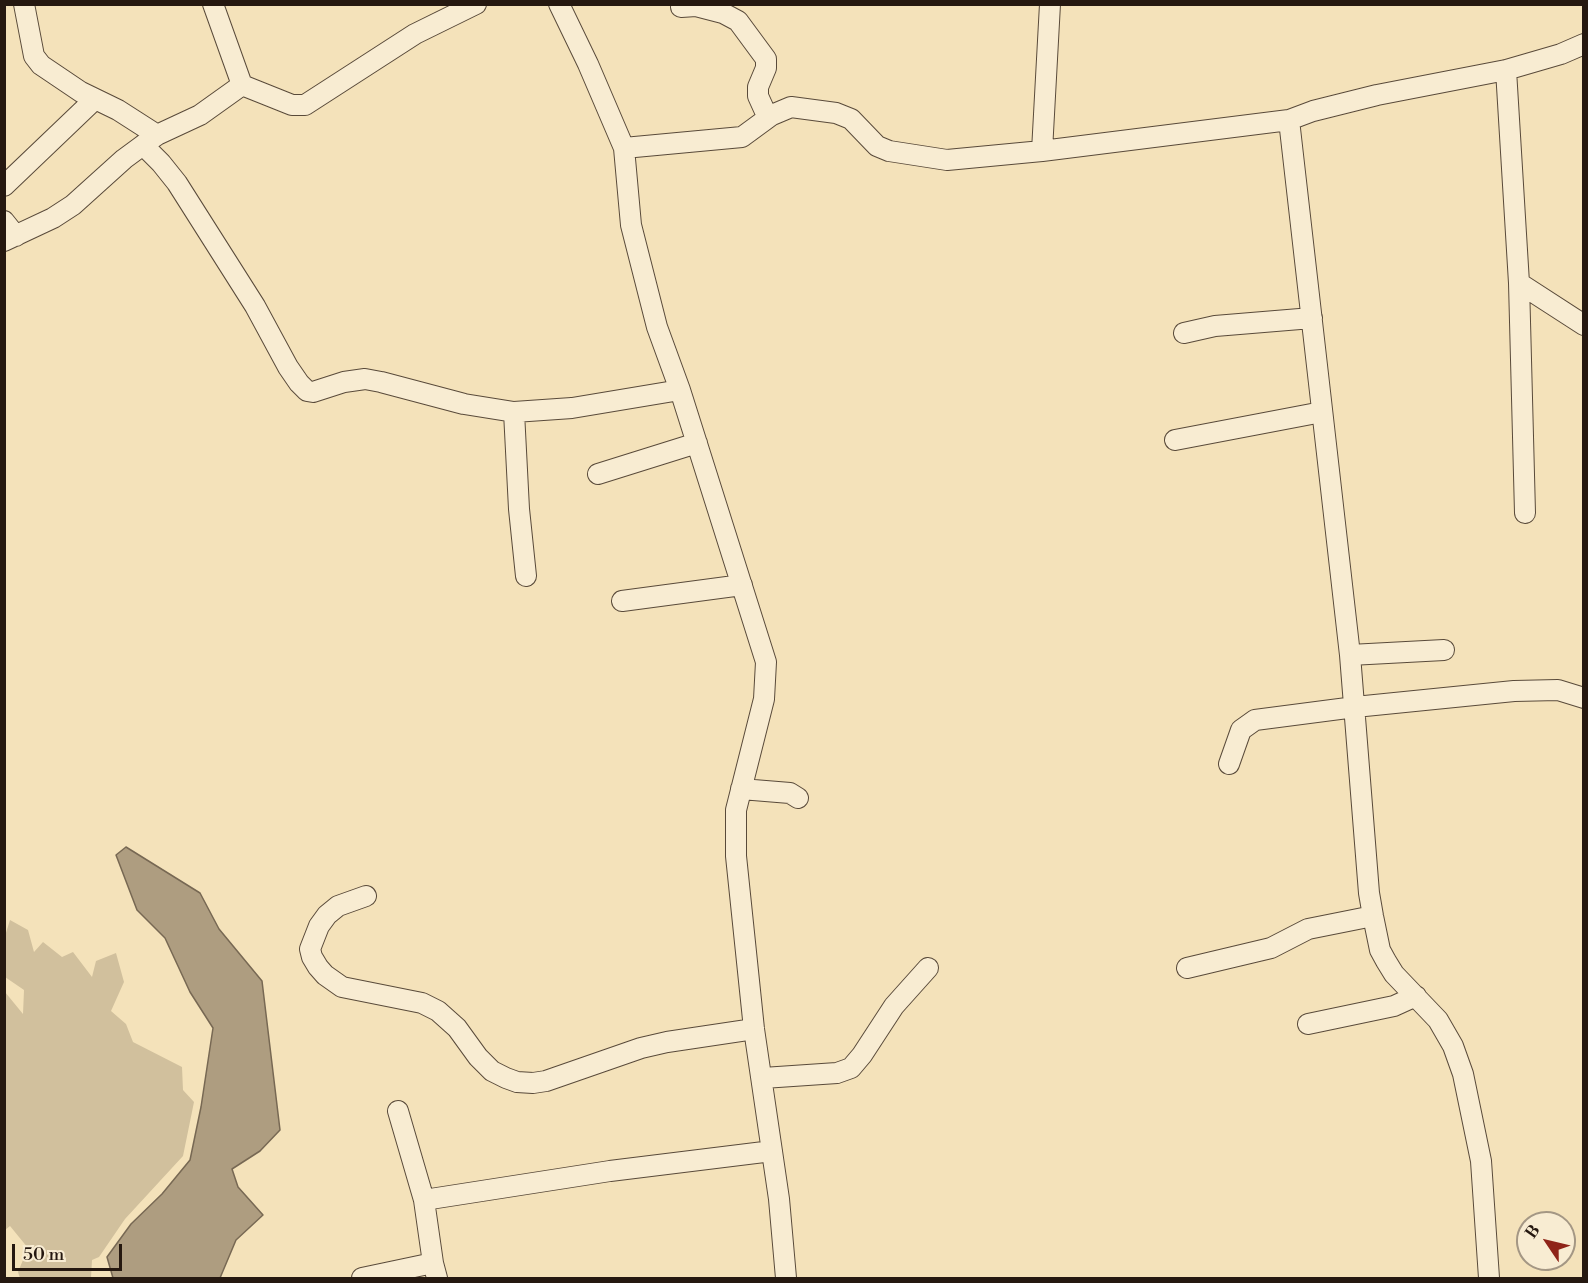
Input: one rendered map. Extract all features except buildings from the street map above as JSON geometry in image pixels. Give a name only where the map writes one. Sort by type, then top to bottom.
[{"type":"street","points":[[24,4],[34,56],[50,73],[118,110],[150,140],[161,163],[177,183],[255,306],[288,367],[308,391],[313,392],[344,382],[365,379],[464,404],[514,412],[572,408],[680,390]]},
{"type":"street","points":[[213,4],[242,84],[292,105],[305,105],[395,46],[464,7]]},
{"type":"street","points":[[559,4],[624,148],[631,225],[657,327],[680,390],[766,662],[764,699],[736,810],[735,856],[754,1029],[779,1199],[786,1278]]},
{"type":"street","points":[[1042,151],[1050,4]]},
{"type":"street","points":[[681,8],[696,6],[738,21],[766,59],[766,68],[758,87],[758,96],[775,113]]},
{"type":"street","points":[[624,148],[742,137],[775,113],[791,107],[836,113],[850,119],[877,146],[889,151],[947,160],[1042,151],[1289,120],[1313,111],[1377,95],[1506,70],[1561,54],[1584,44]]},
{"type":"street","points":[[1506,70],[1519,283],[1525,513]]},
{"type":"street","points":[[8,233],[73,205],[124,159],[150,140],[200,115],[242,84]]},
{"type":"street","points":[[4,186],[95,99]]},
{"type":"street","points":[[1289,120],[1350,655],[1372,916],[1380,950],[1386,962],[1394,974],[1438,1020],[1447,1034],[1463,1074],[1469,1094],[1481,1161],[1489,1278]]},
{"type":"street","points":[[1519,283],[1584,325]]},
{"type":"street","points":[[1184,333],[1215,326],[1312,318]]},
{"type":"street","points":[[514,412],[519,509],[526,576]]},
{"type":"street","points":[[1175,440],[1322,412]]},
{"type":"street","points":[[598,474],[697,443]]},
{"type":"street","points":[[622,601],[742,585]]},
{"type":"street","points":[[1350,655],[1444,650]]},
{"type":"street","points":[[1229,764],[1239,734],[1249,722],[1355,707],[1514,691],[1558,690],[1584,698]]},
{"type":"street","points":[[741,789],[790,793],[798,798]]},
{"type":"street","points":[[366,896],[338,906],[319,926],[310,949],[312,957],[325,975],[342,987],[422,1004],[438,1011],[457,1028],[478,1057],[492,1071],[517,1082],[546,1081],[641,1048],[667,1042],[754,1029]]},
{"type":"street","points":[[1186,968],[1271,948],[1308,929],[1372,916]]},
{"type":"street","points":[[763,1078],[837,1073],[851,1068],[894,1006],[928,968]]},
{"type":"street","points":[[1308,1024],[1394,1006],[1416,996]]},
{"type":"street","points":[[362,1278],[435,1270],[424,1200],[398,1111]]},
{"type":"street","points":[[424,1200],[610,1171],[772,1151]]},
{"type":"shaded area","points":[[126,847],[200,893],[219,929],[262,981],[280,1130],[260,1151],[232,1169],[238,1187],[263,1215],[236,1240],[220,1278],[113,1278],[107,1257],[131,1224],[162,1194],[190,1160],[213,1028],[190,992],[165,938],[137,910],[116,855]]},
{"type":"shaded area","points":[[10,920],[28,930],[34,952],[43,942],[62,957],[73,952],[92,977],[96,961],[116,953],[124,982],[111,1011],[126,1024],[133,1042],[182,1067],[183,1090],[194,1102],[183,1156],[125,1219],[99,1257],[92,1260],[91,1278],[20,1278],[18,1272],[28,1248],[10,1226],[5,1230],[5,992],[23,1014],[24,990],[5,977],[5,936]]}]
